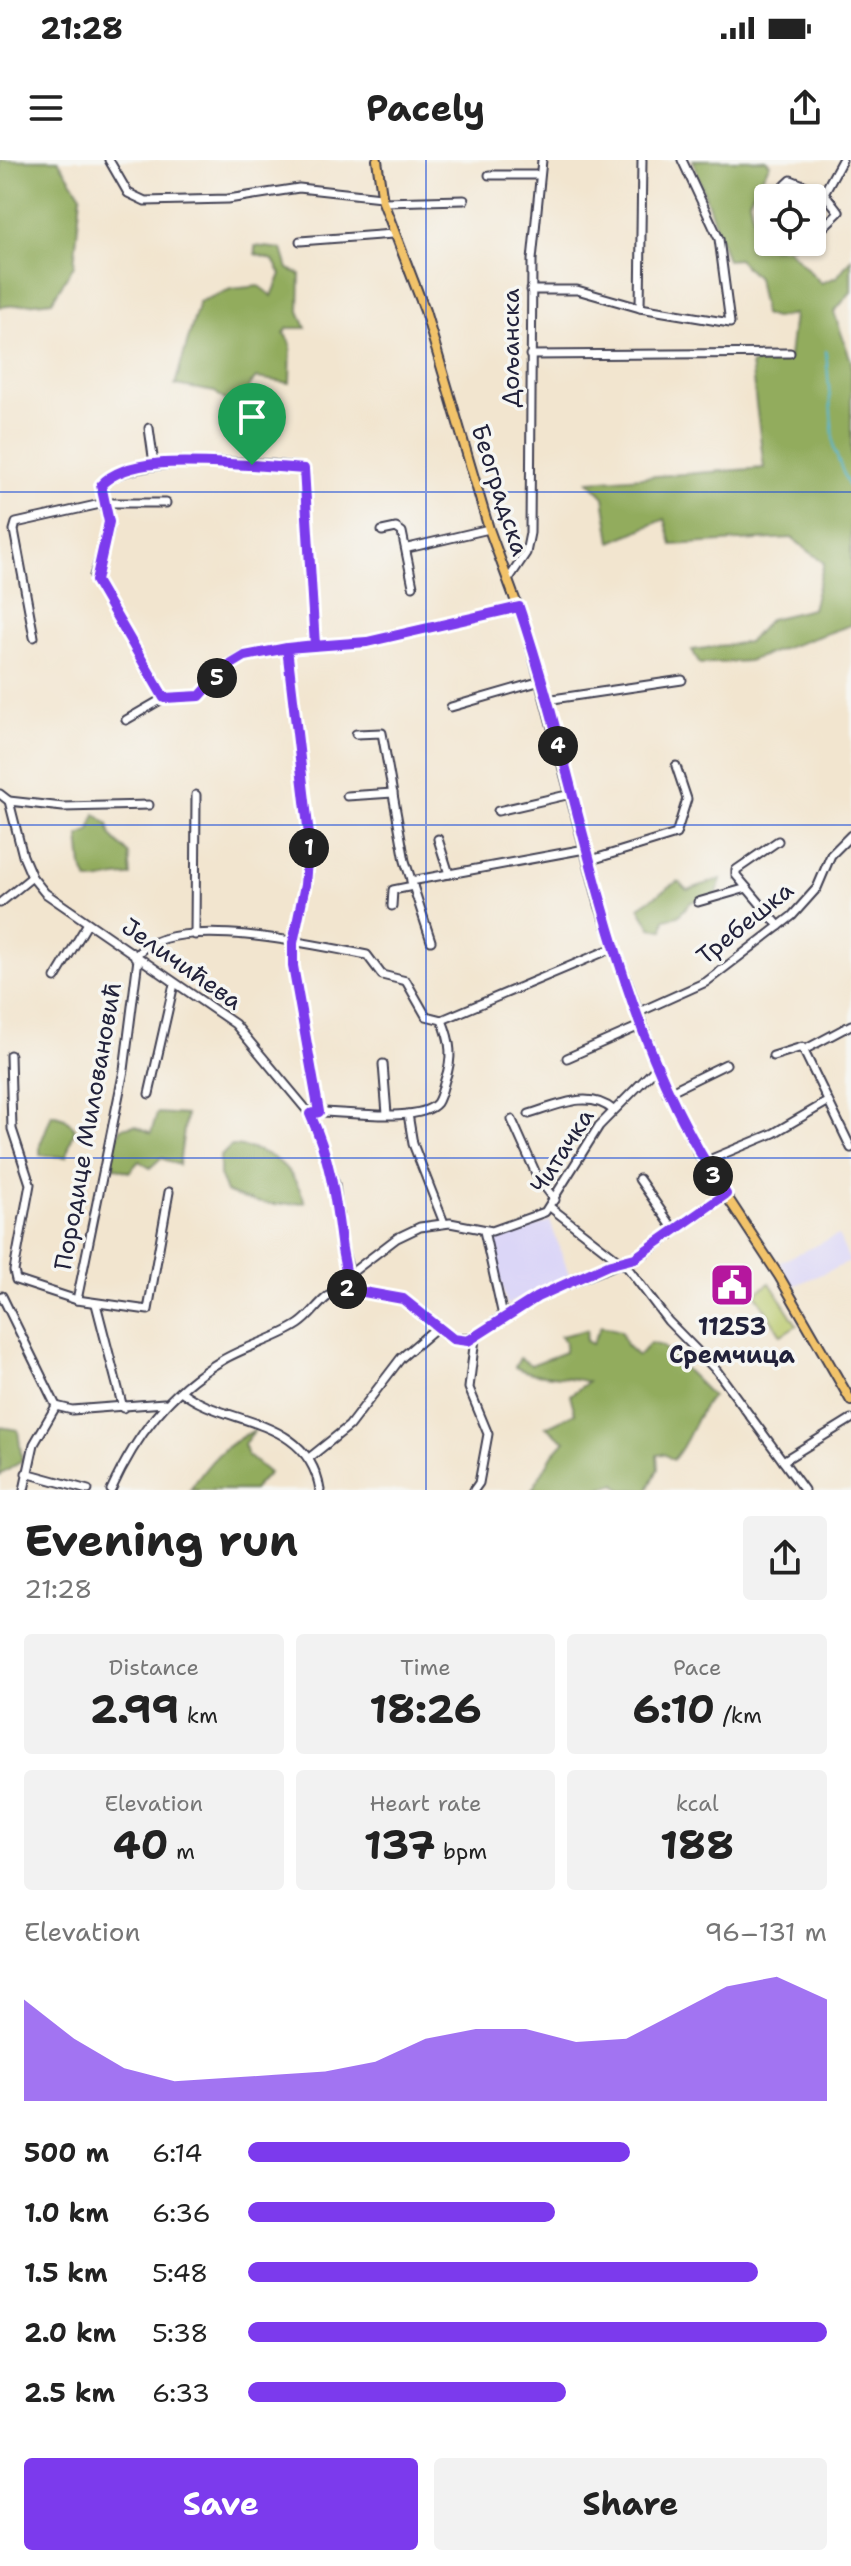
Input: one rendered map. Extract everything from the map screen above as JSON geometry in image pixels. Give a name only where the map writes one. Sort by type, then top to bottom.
[{"type":"main road","name":"Београдска","points":[[377,160],[382,199],[393,234],[425,311],[489,529],[519,607],[613,948],[657,1067],[667,1093],[704,1162],[779,1276],[851,1401]]},
{"type":"street","points":[[109,160],[128,193],[145,201],[228,199],[299,188],[382,199],[464,200]]},
{"type":"street","name":"Дољанска","points":[[508,580],[526,553],[530,533],[531,290],[542,160]]},
{"type":"street","points":[[640,308],[642,160]]},
{"type":"street","points":[[531,290],[577,290],[640,308],[727,324],[732,319],[719,239],[682,160]]},
{"type":"street","points":[[826,189],[842,160]]},
{"type":"street","points":[[489,175],[539,175]]},
{"type":"street","points":[[826,196],[839,212],[826,225]]},
{"type":"street","points":[[300,241],[393,234]]},
{"type":"street","points":[[530,355],[790,353]]},
{"type":"street","points":[[149,428],[154,464]]},
{"type":"street","points":[[164,698],[96,581],[109,530],[101,485],[125,470],[154,464],[302,467],[315,645]]},
{"type":"street","points":[[34,637],[14,530],[16,523],[105,503],[166,503]]},
{"type":"street","points":[[382,531],[400,529],[408,548],[413,586]]},
{"type":"street","points":[[408,548],[489,529]]},
{"type":"street","points":[[126,720],[164,698],[200,696],[225,668],[238,660],[287,648],[367,642],[519,607]]},
{"type":"street","points":[[287,648],[309,835],[305,885],[293,943],[297,994],[314,1113],[335,1184],[341,1242],[350,1274],[347,1289]]},
{"type":"street","points":[[546,700],[682,680]]},
{"type":"street","points":[[451,707],[541,681]]},
{"type":"street","points":[[356,734],[382,733],[412,884],[431,941]]},
{"type":"street","points":[[588,861],[676,834],[687,799],[676,766]]},
{"type":"street","points":[[347,796],[393,793]]},
{"type":"street","points":[[0,794],[9,801],[63,807],[149,805]]},
{"type":"street","points":[[498,811],[571,794]]},
{"type":"street","points":[[195,935],[196,795]]},
{"type":"street","name":"Јеличићева","points":[[9,801],[32,877],[60,906],[235,1024],[314,1113]]},
{"type":"street","name":"Требешка","points":[[637,1013],[706,982],[779,926],[807,902],[831,855],[851,835]]},
{"type":"street","points":[[438,839],[449,874]]},
{"type":"street","points":[[778,841],[736,870],[779,926]]},
{"type":"street","points":[[392,906],[393,890],[412,884],[449,874],[585,849]]},
{"type":"street","points":[[0,903],[32,877]]},
{"type":"street","points":[[698,902],[747,888]]},
{"type":"street","points":[[55,978],[88,923]]},
{"type":"street","points":[[136,958],[151,942],[234,932],[367,955],[382,975],[406,981],[426,1016],[442,1020],[613,948]]},
{"type":"street","name":"Породице Миловановић","points":[[77,1300],[124,1070],[136,958]]},
{"type":"street","points":[[149,1094],[174,984]]},
{"type":"street","points":[[314,1113],[408,1114],[431,1108],[439,1100],[451,1057],[442,1020]]},
{"type":"street","points":[[567,1058],[642,1025]]},
{"type":"street","points":[[804,1050],[851,1025]]},
{"type":"street","points":[[773,1056],[799,1046],[804,1050],[827,1102],[833,1106],[849,1136],[851,1148]]},
{"type":"street","points":[[10,1055],[12,1129],[30,1184],[14,1271],[16,1280],[77,1300],[145,1311],[149,1306],[169,1192]]},
{"type":"street","points":[[383,1064],[387,1114]]},
{"type":"street","points":[[667,1093],[726,1064]]},
{"type":"street","name":"Читачка","points":[[350,1274],[410,1231],[444,1223],[484,1231],[501,1229],[540,1215],[552,1203],[594,1133],[657,1067]]},
{"type":"street","points":[[529,1114],[588,1099],[604,1103],[613,1110]]},
{"type":"street","points":[[704,1162],[774,1133],[827,1102]]},
{"type":"street","points":[[408,1114],[413,1144],[444,1223]]},
{"type":"street","points":[[512,1120],[552,1203],[622,1263],[668,1321],[717,1371],[804,1490]]},
{"type":"street","points":[[639,1179],[675,1231]]},
{"type":"street","points":[[111,1490],[130,1449],[166,1403],[220,1361],[300,1323],[326,1296],[347,1289],[403,1299],[436,1328],[459,1341],[475,1338],[503,1316],[608,1265],[622,1263],[645,1253],[726,1194]]},
{"type":"street","points":[[484,1231],[503,1316]]},
{"type":"street","points":[[2,1296],[56,1406],[72,1410],[166,1403]]},
{"type":"street","points":[[96,1304],[123,1408]]},
{"type":"street","points":[[309,1458],[349,1426],[401,1358],[436,1328]]},
{"type":"street","points":[[474,1490],[479,1483],[488,1434],[469,1388],[475,1338]]},
{"type":"street","points":[[181,1391],[195,1400],[254,1421],[309,1458],[320,1490]]},
{"type":"street","points":[[24,1490],[34,1444],[56,1406]]},
{"type":"street","points":[[783,1461],[851,1419]]},
{"type":"street","points":[[26,1473],[88,1490]]},
{"type":"shaded area","points":[[550,1221],[570,1277],[507,1305],[489,1243]]},
{"type":"shaded area","points":[[838,1235],[850,1262],[793,1286],[780,1262]]},
{"type":"green space","points":[[0,160],[58,160],[81,195],[74,265],[52,301],[0,307]]},
{"type":"green space","points":[[693,160],[766,160],[770,164],[758,184],[754,184],[749,200],[754,222],[754,256],[795,256],[821,283],[837,277],[851,259],[851,292],[834,312],[851,361],[851,625],[748,661],[700,664],[692,650],[748,642],[770,619],[812,609],[824,563],[792,538],[672,545],[665,519],[611,542],[604,497],[588,481],[764,468],[751,364],[789,357],[794,314],[775,318],[764,315],[757,278],[738,259],[727,260]]},
{"type":"green space","points":[[255,246],[282,249],[288,269],[300,274],[299,311],[306,328],[288,328],[284,333],[291,344],[290,383],[256,378],[249,386],[255,405],[279,420],[276,426],[237,410],[215,392],[175,385],[199,302],[231,289],[259,286],[272,296],[281,274],[273,260],[255,254]]},
{"type":"green space","points":[[95,814],[108,824],[111,836],[129,854],[131,876],[88,881],[82,867],[79,836],[90,831]]},
{"type":"green space","points":[[721,879],[717,894],[691,902],[678,916],[665,919],[663,930],[651,928],[639,907],[678,881],[687,890]]},
{"type":"green space","points":[[157,1113],[186,1115],[179,1165],[161,1158],[150,1168],[139,1161],[129,1172],[114,1167],[111,1153],[121,1128],[135,1125],[151,1133]]},
{"type":"green space","points":[[52,1114],[65,1118],[75,1128],[66,1157],[40,1155],[40,1145]]},
{"type":"green space","points":[[231,1146],[258,1151],[278,1161],[294,1178],[305,1202],[265,1203],[226,1192],[220,1176],[220,1157]]},
{"type":"green space","points":[[770,1283],[797,1325],[781,1335],[757,1296],[757,1292]]},
{"type":"green space","points":[[601,1326],[621,1331],[626,1345],[638,1356],[650,1343],[662,1346],[712,1396],[673,1460],[664,1454],[657,1455],[658,1469],[648,1490],[621,1490],[616,1484],[596,1490],[532,1490],[553,1454],[565,1441],[546,1427],[575,1413],[570,1395],[588,1382],[515,1367],[520,1358],[531,1365],[565,1352],[565,1341],[560,1336],[587,1330],[586,1341],[592,1344]]},
{"type":"green space","points":[[0,1427],[18,1430],[22,1461],[0,1475]]},
{"type":"green space","points":[[255,1430],[244,1444],[247,1455],[269,1473],[253,1490],[190,1490],[218,1455]]},
{"type":"waterway","points":[[826,351],[834,449],[851,493]]},
{"type":"place","name":"11253 Сремчица","points":[[732,1285]]},
{"type":"route","points":[[252,465],[154,464],[125,470],[101,485],[109,522],[108,536],[94,576],[164,698],[192,699],[200,696],[225,668],[245,656],[287,648],[367,642],[519,607],[613,948],[667,1093],[699,1154],[726,1194],[645,1253],[626,1262],[608,1265],[537,1297],[468,1341],[453,1339],[403,1299],[347,1289],[350,1274],[346,1269],[341,1242],[335,1184],[310,1114],[319,1112],[293,966],[293,943],[305,885],[309,835],[287,648],[315,645],[306,541],[304,469],[252,465]]}]
